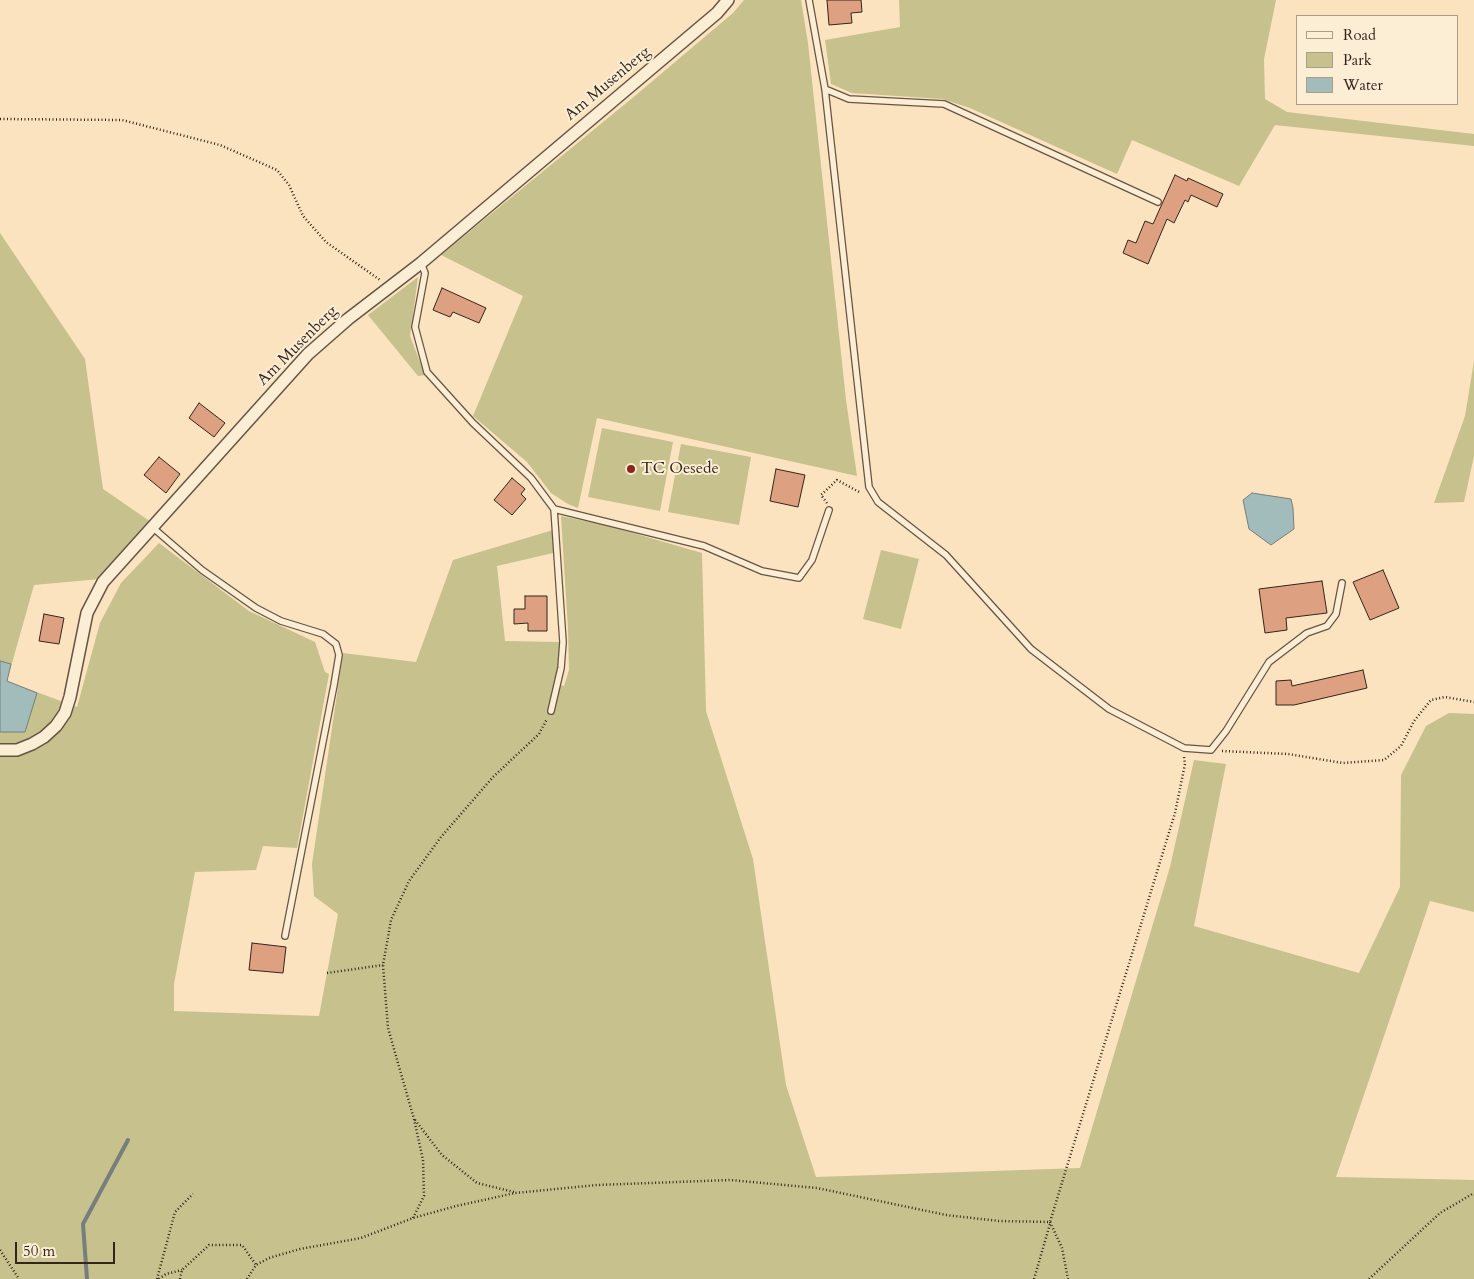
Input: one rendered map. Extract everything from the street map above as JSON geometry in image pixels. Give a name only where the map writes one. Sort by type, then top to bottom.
[{"type":"street","name":"Am Musenberg","points":[[0,750],[17,750],[32,744],[44,737],[61,719],[70,698],[87,613],[103,582],[308,354],[348,319],[421,262],[717,13],[728,0]]},
{"type":"lane","points":[[809,0],[825,89],[869,487],[878,502],[946,555],[1031,649],[1109,709],[1184,748],[1211,750],[1226,730],[1269,662],[1307,634],[1327,626],[1336,614],[1342,583]]},
{"type":"lane","points":[[825,89],[849,98],[944,104],[1158,202]]},
{"type":"lane","points":[[421,262],[425,273],[415,328],[426,372],[473,423],[531,478],[554,509],[563,642],[561,668],[552,711]]},
{"type":"lane","points":[[554,509],[704,546],[762,571],[799,578],[812,560],[829,510]]},
{"type":"lane","points":[[151,527],[202,570],[256,608],[281,621],[323,634],[336,644],[339,655],[334,685],[286,936]]},
{"type":"path","points":[[0,119],[122,120],[220,145],[277,170],[289,185],[303,216],[326,242],[390,287]]},
{"type":"path","points":[[829,510],[830,506],[821,494],[837,480],[878,502]]},
{"type":"path","points":[[1211,750],[1288,754],[1343,763],[1384,760],[1401,746],[1414,720],[1431,700],[1445,698],[1474,702]]},
{"type":"path","points":[[412,1218],[424,1196],[423,1160],[414,1119],[388,1028],[383,965],[391,920],[409,881],[441,837],[505,765],[539,734],[552,711]]},
{"type":"path","points":[[1034,1279],[1175,813],[1185,764],[1184,748]]},
{"type":"path","points":[[327,973],[383,965]]},
{"type":"path","points":[[414,1119],[442,1155],[477,1183],[515,1193]]},
{"type":"path","points":[[247,1279],[256,1265],[269,1258],[300,1249],[361,1238],[412,1218],[456,1206],[515,1193],[597,1184],[730,1180],[817,1188],[946,1215],[999,1221],[1050,1222]]},
{"type":"path","points":[[158,1279],[175,1212],[193,1194]]},
{"type":"path","points":[[1369,1279],[1440,1213],[1474,1194]]},
{"type":"path","points":[[1050,1222],[1062,1248],[1068,1279]]},
{"type":"path","points":[[158,1279],[166,1274],[182,1270],[208,1245],[242,1245],[256,1265]]},
{"type":"path","points":[[0,1250],[19,1279]]},
{"type":"path","points":[[180,1279],[182,1270]]},
{"type":"green space","points":[[744,0],[801,0],[808,43],[846,400],[857,476],[597,418],[578,508],[551,493],[527,462],[473,416],[523,296],[441,255],[636,95],[733,13]]},
{"type":"green space","points":[[899,0],[1276,0],[1264,59],[1265,99],[1287,112],[1474,134],[1474,146],[1275,125],[1239,186],[1132,140],[1117,174],[970,108],[942,99],[852,93],[831,84],[825,40],[900,27]]},
{"type":"green space","points":[[0,233],[85,359],[103,489],[151,522],[100,579],[34,585],[7,681],[77,707],[100,623],[121,583],[159,543],[249,611],[315,642],[325,672],[329,674],[297,848],[263,846],[256,870],[195,872],[174,984],[174,1011],[319,1016],[338,914],[314,896],[312,864],[343,653],[416,662],[453,560],[553,530],[553,553],[497,566],[505,641],[559,642],[559,666],[555,684],[564,686],[569,670],[561,516],[609,526],[702,553],[706,711],[753,859],[786,1085],[816,1177],[1080,1168],[1170,867],[1194,760],[1226,764],[1194,926],[1359,973],[1400,887],[1401,775],[1426,726],[1449,713],[1474,714],[1474,912],[1430,901],[1336,1177],[1474,1180],[1474,1279],[0,1279]]},
{"type":"green space","points":[[418,277],[410,336],[425,375],[418,376],[368,315]]},
{"type":"green space","points":[[1474,361],[1474,456],[1464,502],[1434,503],[1465,416]]},
{"type":"green space","name":"TC Oesede","points":[[602,428],[673,442],[660,511],[588,497]]},
{"type":"green space","points":[[681,444],[751,457],[739,525],[668,512]]},
{"type":"green space","points":[[881,550],[919,559],[901,629],[863,619]]},
{"type":"water","points":[[1252,493],[1291,499],[1294,529],[1271,545],[1249,529],[1243,500]]},
{"type":"water","points":[[0,661],[11,664],[7,681],[37,693],[25,732],[0,732]]},
{"type":"building","points":[[827,0],[861,0],[862,12],[851,13],[852,23],[829,25]]},
{"type":"building","points":[[1175,175],[1187,181],[1188,178],[1223,194],[1217,207],[1191,195],[1188,202],[1185,200],[1174,223],[1167,219],[1148,264],[1123,253],[1128,240],[1136,243],[1145,221],[1153,224]]},
{"type":"building","points":[[442,288],[486,308],[479,323],[453,312],[450,317],[433,310]]},
{"type":"building","points":[[199,403],[225,423],[214,437],[189,418]]},
{"type":"building","points":[[159,457],[180,474],[166,493],[144,475]]},
{"type":"building","points":[[776,469],[805,475],[798,507],[770,501]]},
{"type":"building","points":[[512,478],[525,489],[521,494],[526,499],[512,515],[494,500]]},
{"type":"building","points":[[1383,570],[1399,608],[1370,620],[1353,582]]},
{"type":"building","points":[[1322,581],[1327,613],[1286,618],[1287,630],[1265,633],[1259,589]]},
{"type":"building","points":[[525,596],[547,596],[547,631],[528,631],[528,623],[514,624],[514,609],[525,609]]},
{"type":"building","points":[[44,614],[64,618],[59,644],[39,641]]},
{"type":"building","points":[[1363,670],[1367,688],[1294,705],[1276,705],[1276,681],[1291,680],[1292,686]]},
{"type":"building","points":[[252,943],[286,947],[283,973],[249,970]]},
{"type":"waterway","points":[[87,1279],[83,1224],[128,1140]]},
{"type":"place","name":"TC Oesede","points":[[631,469]]}]
